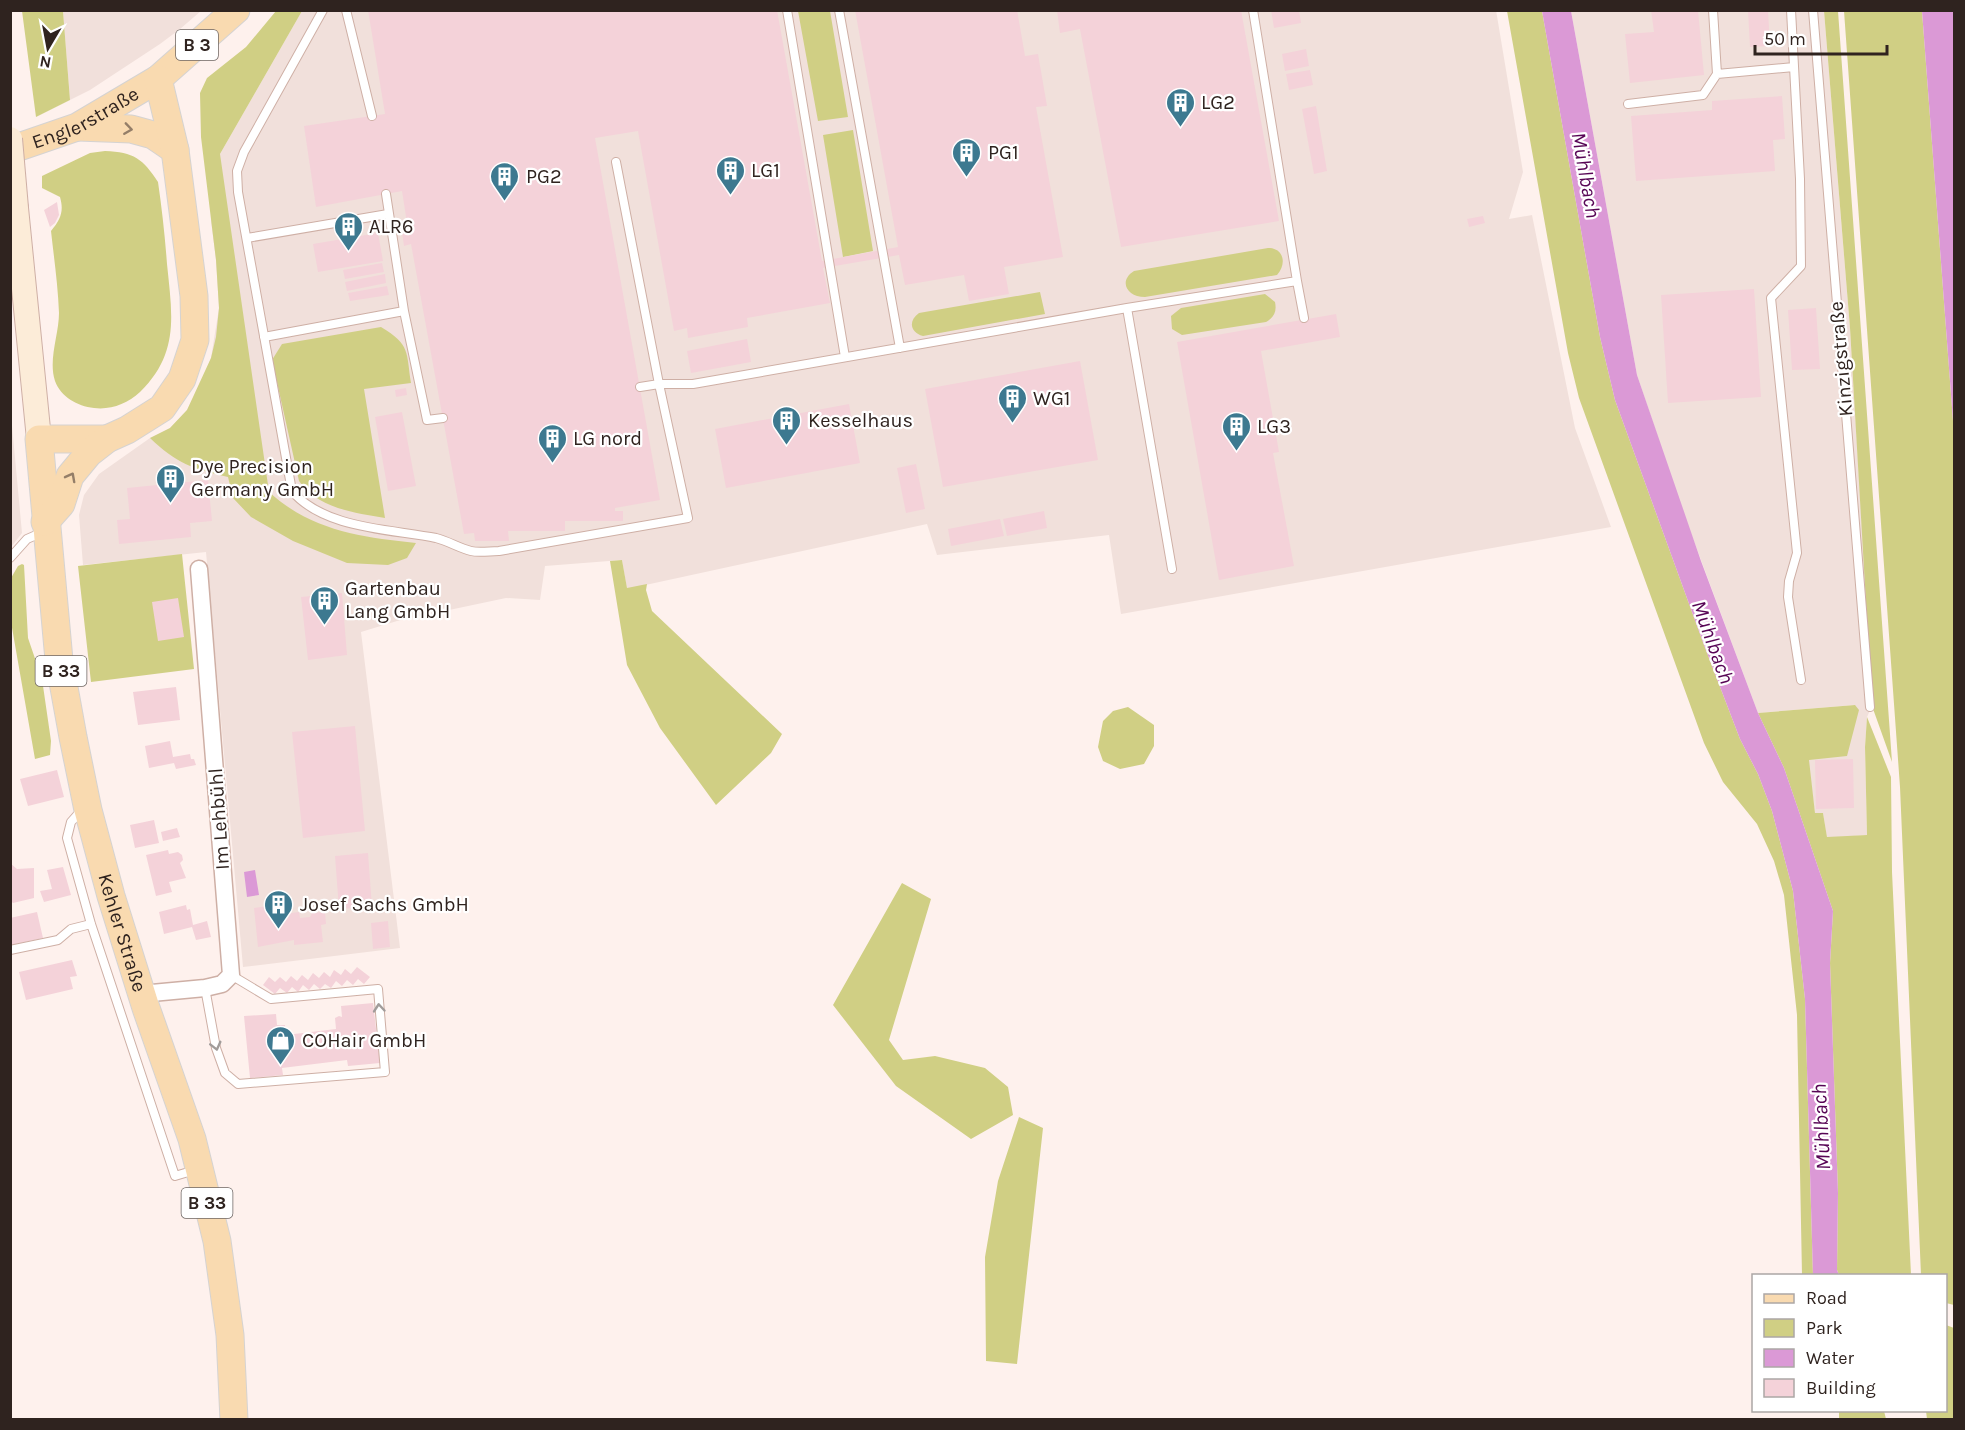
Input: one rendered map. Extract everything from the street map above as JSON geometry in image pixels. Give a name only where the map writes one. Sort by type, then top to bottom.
[{"type":"main road","name":"B 3","points":[[158,79],[236,10]]},
{"type":"main road","name":"Englerstraße","points":[[10,150],[77,127],[158,79]]},
{"type":"main road","points":[[45,526],[61,504],[70,476],[89,453],[107,439],[127,430],[162,408],[182,379],[195,340],[194,296],[175,150],[158,79]]},
{"type":"main road","points":[[77,127],[131,129],[153,135],[175,150]]},
{"type":"main road","points":[[10,139],[39,439],[107,439]]},
{"type":"main road","name":"Kehler Straße","points":[[39,439],[58,660],[88,810],[111,896],[141,994],[192,1139],[217,1241],[230,1335],[234,1419]]},
{"type":"street","name":"Im Lehbühl","points":[[199,569],[231,975]]},
{"type":"street","points":[[141,994],[205,988],[222,984],[231,975]]},
{"type":"lane","points":[[323,10],[244,152],[237,171],[238,192],[288,474],[292,491],[300,501],[345,522],[439,539],[473,552],[499,551],[688,518],[659,384],[616,162]]},
{"type":"lane","points":[[346,10],[372,116]]},
{"type":"lane","points":[[787,10],[845,357]]},
{"type":"lane","points":[[840,10],[900,348]]},
{"type":"lane","points":[[1253,10],[1305,318]]},
{"type":"lane","points":[[1628,104],[1703,95],[1718,74],[1713,10]]},
{"type":"lane","points":[[1791,10],[1800,179],[1801,266],[1771,298],[1797,553],[1788,597],[1801,680]]},
{"type":"lane","name":"Kinzigstraße","points":[[1813,10],[1869,707]]},
{"type":"lane","points":[[1718,74],[1794,67]]},
{"type":"lane","points":[[386,194],[404,311],[427,420],[443,418]]},
{"type":"lane","points":[[247,238],[388,214]]},
{"type":"lane","points":[[640,387],[659,384],[693,384],[1127,308],[1297,281]]},
{"type":"lane","points":[[1127,308],[1172,569]]},
{"type":"lane","points":[[264,337],[404,311]]},
{"type":"lane","points":[[10,558],[27,540],[45,526]]},
{"type":"lane","points":[[88,810],[79,813],[71,822],[67,838],[91,924],[175,1176],[199,1169]]},
{"type":"lane","points":[[10,950],[58,940],[71,929],[91,924]]},
{"type":"lane","points":[[205,988],[216,1048],[225,1074],[238,1084],[385,1072],[378,989],[271,999],[231,975]]},
{"type":"shaded area","points":[[63,10],[201,11],[160,44],[90,90],[70,100]]},
{"type":"shaded area","points":[[1496,10],[1523,172],[1509,219],[1532,215],[1575,428],[1611,527],[1121,614],[1109,535],[937,555],[927,524],[627,589],[622,560],[545,566],[540,600],[506,598],[397,621],[361,632],[400,948],[243,967],[206,552],[83,565],[79,515],[84,495],[99,474],[150,438],[170,428],[187,410],[202,381],[211,358],[219,308],[211,221],[220,154],[302,11]]},
{"type":"shaded area","points":[[1571,11],[1824,11],[1850,328],[1873,704],[1867,717],[1865,747],[1867,835],[1827,838],[1823,813],[1815,814],[1808,760],[1854,705],[1758,713],[1682,509],[1637,375]]},
{"type":"shaded area","points":[[10,404],[22,533],[11,547],[10,547]]},
{"type":"green space","points":[[22,11],[63,11],[70,100],[36,117]]},
{"type":"green space","points":[[276,11],[302,11],[220,154],[269,492],[302,516],[320,524],[357,535],[416,543],[407,558],[388,565],[347,563],[293,541],[251,517],[233,498],[228,477],[186,464],[168,454],[150,438],[170,428],[187,410],[211,358],[216,337],[219,308],[216,260],[201,137],[200,93],[207,78],[246,47]]},
{"type":"green space","points":[[798,11],[830,11],[848,117],[818,121]]},
{"type":"green space","points":[[1507,11],[1542,11],[1600,337],[1615,400],[1704,645],[1740,739],[1758,774],[1772,811],[1793,891],[1805,999],[1813,1274],[1802,1274],[1797,1015],[1784,895],[1774,861],[1757,824],[1723,782],[1704,743],[1579,398],[1568,353]]},
{"type":"green space","points":[[1824,11],[1838,11],[1892,762],[1872,706],[1850,328]]},
{"type":"green space","points":[[1844,11],[1922,11],[1954,434],[1954,1305],[1947,1303],[1947,1274],[1921,1274],[1900,787]]},
{"type":"green space","points":[[853,130],[873,251],[843,257],[823,135]]},
{"type":"green space","points":[[105,151],[123,153],[137,158],[158,182],[171,316],[167,348],[162,363],[153,377],[130,400],[113,407],[94,408],[82,405],[65,396],[58,387],[53,373],[59,313],[51,231],[59,219],[62,207],[60,197],[42,188],[42,176],[90,153]]},
{"type":"green space","points":[[1268,248],[1278,251],[1282,257],[1282,266],[1277,275],[1145,297],[1133,294],[1127,288],[1126,279],[1134,271]]},
{"type":"green space","points":[[1040,292],[1045,314],[923,336],[915,332],[912,326],[913,319],[919,313]]},
{"type":"green space","points":[[1265,294],[1275,302],[1276,306],[1274,314],[1266,322],[1182,335],[1172,329],[1171,316],[1181,308]]},
{"type":"green space","points":[[381,327],[402,344],[407,356],[411,383],[364,389],[385,518],[349,511],[326,503],[307,490],[299,481],[272,360],[282,344]]},
{"type":"green space","points":[[182,554],[194,669],[91,682],[78,566]]},
{"type":"green space","points":[[622,560],[627,588],[647,584],[646,590],[652,611],[782,734],[771,753],[716,805],[660,728],[627,665],[610,561]]},
{"type":"green space","points":[[24,565],[28,638],[42,679],[51,741],[50,755],[35,759],[11,622],[11,578],[18,566]]},
{"type":"green space","points":[[1855,705],[1859,710],[1847,756],[1809,760],[1815,813],[1823,813],[1827,837],[1867,835],[1865,747],[1867,717],[1891,777],[1892,872],[1911,1274],[1839,1274],[1837,1270],[1838,1193],[1830,963],[1833,911],[1784,768],[1758,713]]},
{"type":"green space","points":[[1128,707],[1154,725],[1154,746],[1144,764],[1120,769],[1103,761],[1098,747],[1103,721],[1113,711]]},
{"type":"green space","points":[[902,883],[931,899],[889,1040],[903,1060],[935,1056],[985,1068],[1008,1087],[1013,1115],[971,1139],[896,1086],[833,1005]]},
{"type":"green space","points":[[1019,1117],[1043,1128],[1017,1364],[986,1361],[985,1257],[998,1181]]},
{"type":"green space","points":[[1947,1325],[1954,1328],[1954,1419],[1927,1419],[1926,1412],[1947,1412]]},
{"type":"green space","points":[[1839,1412],[1884,1412],[1886,1419],[1839,1420]]},
{"type":"water","name":"Mühlbach","points":[[1542,11],[1571,11],[1637,375],[1701,561],[1758,713],[1784,768],[1833,911],[1830,963],[1839,1274],[1813,1274],[1805,999],[1793,891],[1772,811],[1758,774],[1740,739],[1704,645],[1615,400],[1600,337]]},
{"type":"water","points":[[1922,11],[1954,11],[1954,434]]},
{"type":"water","points":[[255,870],[259,895],[247,897],[244,872]]},
{"type":"building","points":[[368,10],[777,10],[822,261],[898,247],[855,10],[1017,10],[1025,56],[1038,54],[1047,106],[1036,107],[1063,257],[1004,267],[1009,294],[969,301],[964,275],[905,285],[899,255],[823,268],[830,303],[747,318],[748,327],[688,338],[687,328],[674,331],[638,131],[595,138],[660,500],[615,508],[615,511],[623,511],[623,521],[565,521],[565,531],[508,531],[509,541],[475,541],[474,533],[464,534],[411,244],[404,246],[401,225],[407,223],[402,191],[316,207],[304,126],[385,114]]},
{"type":"building","name":"LG2","points":[[1057,10],[1241,10],[1279,221],[1121,247],[1080,29],[1060,33]]},
{"type":"building","points":[[1271,10],[1299,10],[1301,23],[1274,28]]},
{"type":"building","points":[[1651,10],[1698,10],[1704,75],[1630,83],[1625,34],[1654,32]]},
{"type":"building","points":[[1748,10],[1768,10],[1770,46],[1750,47]]},
{"type":"building","points":[[1306,49],[1309,66],[1285,71],[1282,54]]},
{"type":"building","points":[[1310,70],[1313,85],[1289,90],[1286,74]]},
{"type":"building","points":[[1782,96],[1785,139],[1773,140],[1775,171],[1636,181],[1631,116],[1712,110],[1712,101]]},
{"type":"building","points":[[1316,106],[1327,171],[1314,174],[1302,109]]},
{"type":"building","points":[[57,202],[59,215],[50,227],[44,210]]},
{"type":"building","points":[[1483,216],[1485,223],[1469,227],[1467,219]]},
{"type":"building","name":"ALR6","points":[[378,233],[383,261],[318,272],[313,244]]},
{"type":"building","points":[[382,263],[384,272],[345,279],[343,270]]},
{"type":"building","points":[[385,274],[386,283],[347,291],[345,282]]},
{"type":"building","points":[[387,286],[389,295],[350,301],[348,293]]},
{"type":"building","points":[[1754,289],[1761,397],[1668,403],[1661,295]]},
{"type":"building","points":[[1816,308],[1820,369],[1792,370],[1788,310]]},
{"type":"building","name":"LG3","points":[[1336,314],[1340,337],[1261,351],[1279,452],[1273,453],[1294,566],[1219,580],[1177,342]]},
{"type":"building","points":[[747,339],[751,362],[691,373],[687,351]]},
{"type":"building","name":"WG1","points":[[1080,361],[1098,460],[943,487],[925,389]]},
{"type":"building","points":[[406,388],[407,395],[396,397],[395,390]]},
{"type":"building","name":"Kesselhaus","points":[[849,404],[860,463],[726,488],[715,429]]},
{"type":"building","points":[[402,412],[416,486],[388,491],[375,417]]},
{"type":"building","points":[[916,464],[925,509],[906,513],[897,468]]},
{"type":"building","name":"Dye Precision Germany GmbH","points":[[208,480],[212,521],[190,523],[191,537],[119,544],[117,520],[130,519],[127,488]]},
{"type":"building","points":[[1044,511],[1047,528],[1007,536],[1003,519]]},
{"type":"building","points":[[1000,519],[1004,536],[951,546],[948,529]]},
{"type":"building","name":"Gartenbau Lang GmbH","points":[[342,593],[347,655],[308,660],[301,597]]},
{"type":"building","points":[[178,598],[184,637],[158,641],[152,602]]},
{"type":"building","points":[[176,687],[180,720],[138,725],[133,692]]},
{"type":"building","points":[[355,726],[365,831],[303,838],[292,732]]},
{"type":"building","points":[[170,741],[173,757],[190,754],[196,765],[176,769],[174,763],[149,768],[145,746]]},
{"type":"building","points":[[1853,759],[1854,808],[1816,809],[1815,760]]},
{"type":"building","points":[[57,770],[64,797],[28,806],[20,779]]},
{"type":"building","points":[[154,820],[159,843],[135,848],[130,825]]},
{"type":"building","points":[[177,828],[180,837],[163,841],[161,832]]},
{"type":"building","points":[[168,850],[169,854],[178,852],[182,855],[183,860],[180,863],[186,878],[169,882],[172,892],[156,896],[146,855]]},
{"type":"building","points":[[368,853],[372,907],[339,909],[335,856]]},
{"type":"building","points":[[10,863],[17,869],[34,868],[34,898],[13,903],[10,900]]},
{"type":"building","points":[[63,867],[71,895],[44,902],[40,891],[52,889],[47,870]]},
{"type":"building","points":[[186,905],[187,910],[190,909],[193,925],[207,921],[211,937],[196,940],[192,927],[164,934],[159,912]]},
{"type":"building","name":"Josef Sachs GmbH","points":[[268,906],[269,916],[299,912],[300,918],[310,917],[312,913],[325,912],[326,924],[321,925],[323,942],[294,945],[294,940],[258,947],[254,908]]},
{"type":"building","points":[[37,912],[43,938],[12,945],[10,918]]},
{"type":"building","points":[[388,921],[390,947],[373,949],[371,923]]},
{"type":"building","points":[[72,960],[77,976],[70,977],[73,989],[26,1000],[19,972]]},
{"type":"building","points":[[357,967],[370,977],[364,984],[358,979],[353,985],[347,980],[342,986],[336,981],[331,988],[325,984],[320,989],[314,984],[309,990],[303,985],[298,992],[292,987],[287,993],[280,988],[275,994],[263,985],[269,977],[275,982],[280,977],[286,982],[291,976],[297,981],[302,975],[308,980],[313,973],[319,978],[324,972],[330,977],[334,970],[341,975],[345,969],[351,974]]},
{"type":"building","points":[[373,1003],[380,1063],[348,1066],[347,1060],[282,1068],[283,1075],[250,1078],[244,1016],[276,1014],[277,1025],[285,1025],[286,1035],[336,1029],[335,1018],[342,1017],[341,1006]]},
{"type":"place","name":"LG2","points":[[1180,128]]},
{"type":"place","name":"PG1","points":[[967,178]]},
{"type":"place","name":"LG1","points":[[730,196]]},
{"type":"place","name":"PG2","points":[[505,202]]},
{"type":"place","name":"ALR6","points":[[348,252]]},
{"type":"place","name":"WG1","points":[[1012,424]]},
{"type":"place","name":"Kesselhaus","points":[[787,446]]},
{"type":"place","name":"LG3","points":[[1236,452]]},
{"type":"place","name":"LG nord","points":[[552,464]]},
{"type":"place","name":"Dye Precision Germany GmbH","points":[[170,504]]},
{"type":"place","name":"Gartenbau Lang GmbH","points":[[324,626]]},
{"type":"place","name":"Josef Sachs GmbH","points":[[279,930]]},
{"type":"place","name":"COHair GmbH","points":[[281,1066]]}]
